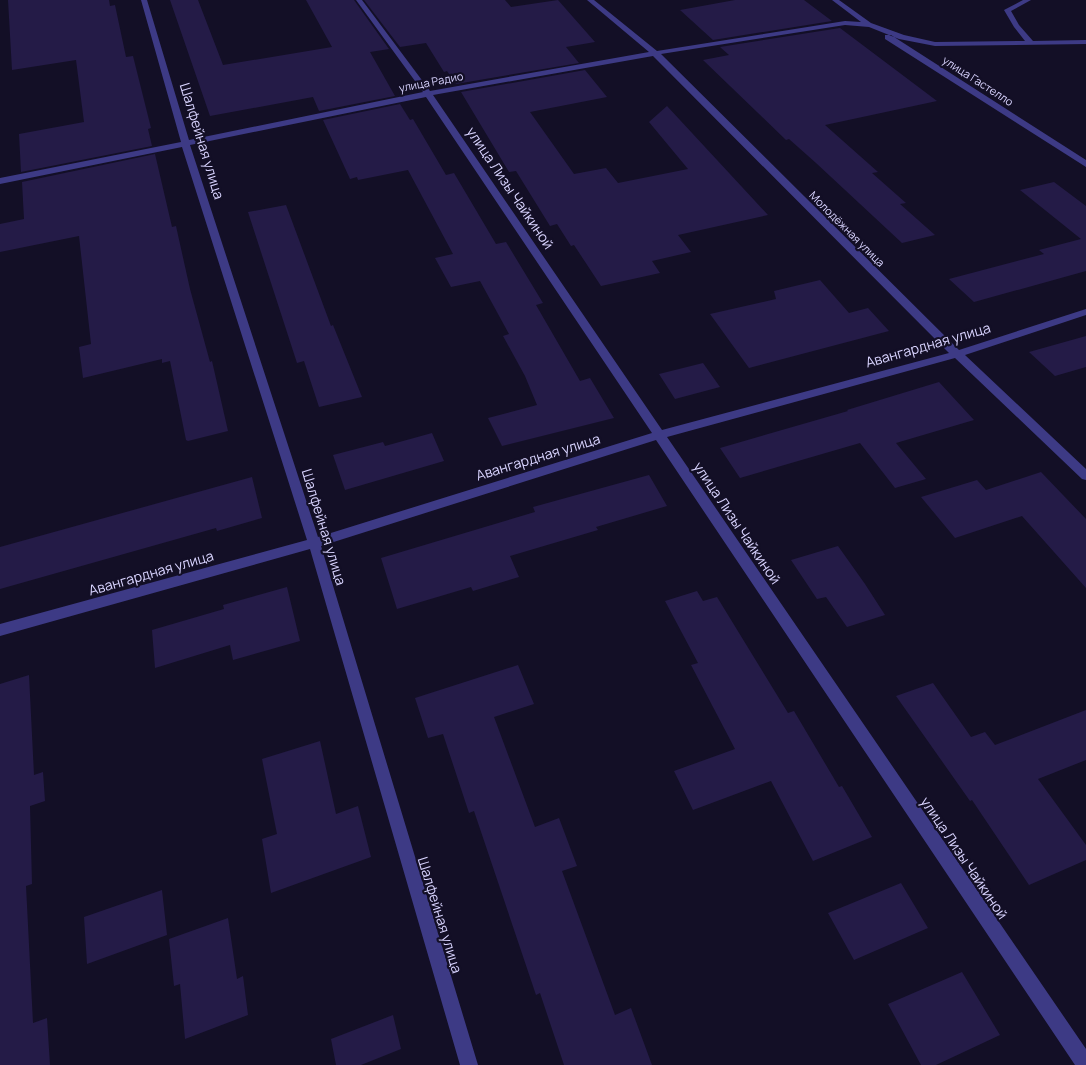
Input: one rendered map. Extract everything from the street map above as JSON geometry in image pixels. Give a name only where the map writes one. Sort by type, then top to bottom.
[{"type":"street","name":"Шалфейная улица","points":[[144,0],[186,145],[314,543],[469,1065]]},
{"type":"street","name":"улица Лизы Чайкиной","points":[[360,0],[428,94],[1086,1065]]},
{"type":"street","name":"Молодёжная улица","points":[[590,0],[655,53],[957,354],[1086,476]]},
{"type":"street","name":"улица Гастелло","points":[[835,0],[870,25],[1086,164]]},
{"type":"street","points":[[1028,0],[1007,10],[1016,26],[1031,43]]},
{"type":"street","name":"улица Радио","points":[[0,181],[186,145],[428,94],[655,53],[844,24],[870,25]]},
{"type":"street","points":[[870,25],[902,37],[935,44],[1086,42]]},
{"type":"street","name":"Авангардная улица","points":[[0,630],[314,543],[659,434],[957,354],[1086,312]]},
{"type":"building","points":[[8,0],[109,0],[110,6],[115,5],[126,57],[133,56],[151,128],[148,129],[152,146],[21,172],[19,134],[84,122],[76,60],[12,70]]},
{"type":"building","points":[[170,0],[198,0],[223,65],[332,47],[306,0],[354,0],[389,49],[370,52],[395,96],[319,111],[313,97],[210,116]]},
{"type":"building","points":[[364,0],[505,0],[511,7],[558,0],[595,42],[566,47],[579,63],[456,84],[447,71],[444,72],[426,43],[400,47]]},
{"type":"building","points":[[735,0],[804,0],[832,21],[713,40],[680,10]]},
{"type":"building","points":[[840,28],[937,101],[825,125],[878,172],[872,173],[906,203],[900,204],[935,235],[902,243],[789,139],[786,140],[703,60],[729,55],[720,47]]},
{"type":"building","points":[[585,70],[607,97],[530,112],[574,174],[606,168],[618,183],[688,169],[649,122],[667,106],[768,215],[678,235],[691,252],[652,261],[660,273],[601,286],[574,245],[571,246],[557,224],[550,226],[516,171],[509,172],[461,92]]},
{"type":"building","points":[[400,104],[410,120],[413,119],[446,175],[454,173],[496,244],[506,242],[543,303],[536,305],[580,381],[590,378],[614,418],[502,446],[488,418],[537,405],[525,376],[503,336],[509,334],[480,281],[451,287],[435,258],[453,254],[408,170],[358,180],[357,177],[350,179],[323,120]]},
{"type":"building","points":[[155,154],[172,227],[176,226],[190,289],[210,362],[212,361],[228,431],[188,441],[186,440],[170,361],[162,363],[162,359],[83,378],[79,347],[91,344],[79,236],[0,252],[0,224],[24,219],[22,182]]},
{"type":"building","points":[[1054,182],[1086,206],[1086,271],[974,302],[949,279],[1044,254],[1039,250],[1081,239],[1020,190]]},
{"type":"building","points":[[286,205],[331,326],[333,325],[362,397],[319,407],[304,361],[297,363],[248,212]]},
{"type":"building","points":[[820,280],[849,313],[868,308],[889,331],[749,368],[710,314],[776,299],[774,291]]},
{"type":"building","points":[[1086,336],[1086,367],[1055,376],[1029,352]]},
{"type":"building","points":[[703,363],[720,387],[675,399],[659,374]]},
{"type":"building","points":[[939,382],[974,420],[896,443],[926,479],[895,488],[860,443],[740,478],[720,448],[848,411]]},
{"type":"building","points":[[432,433],[444,461],[345,490],[333,455],[383,442],[385,446]]},
{"type":"building","points":[[1041,472],[1086,519],[1086,588],[1022,516],[955,538],[921,497],[977,480],[986,490]]},
{"type":"building","points":[[649,475],[667,506],[596,527],[598,530],[510,556],[519,577],[473,591],[471,587],[397,609],[381,558],[535,512],[533,507]]},
{"type":"building","points":[[252,477],[262,518],[217,531],[216,528],[0,589],[0,547]]},
{"type":"building","points":[[838,546],[885,615],[847,627],[826,597],[817,599],[791,560]]},
{"type":"building","points":[[287,587],[300,641],[233,660],[230,645],[155,668],[152,630],[224,609],[223,605]]},
{"type":"building","points":[[697,591],[703,601],[717,597],[788,713],[794,711],[839,787],[842,786],[872,837],[813,861],[771,781],[693,810],[674,771],[735,749],[691,665],[698,663],[665,601]]},
{"type":"building","points":[[518,665],[534,704],[494,717],[535,827],[559,818],[577,866],[562,871],[615,1015],[631,1008],[652,1065],[564,1065],[540,993],[536,995],[474,811],[469,813],[443,734],[428,738],[415,698]]},
{"type":"building","points":[[29,675],[34,775],[43,772],[45,801],[30,806],[32,884],[26,886],[33,1023],[47,1018],[50,1065],[0,1065],[0,684]]},
{"type":"building","points":[[933,683],[971,737],[985,732],[995,745],[1086,710],[1086,760],[1038,779],[1086,845],[1086,860],[1029,885],[972,800],[970,801],[896,696]]},
{"type":"building","points":[[320,741],[336,814],[358,806],[371,857],[271,893],[262,839],[277,834],[262,759]]},
{"type":"building","points":[[901,883],[928,928],[854,960],[828,913]]},
{"type":"building","points":[[162,890],[167,935],[87,964],[84,917]]},
{"type":"building","points":[[228,918],[237,979],[243,976],[248,1015],[185,1039],[180,984],[174,986],[169,939]]},
{"type":"building","points":[[962,972],[1000,1035],[936,1065],[921,1065],[888,1004]]},
{"type":"building","points":[[393,1015],[401,1049],[361,1065],[336,1065],[331,1039]]}]
